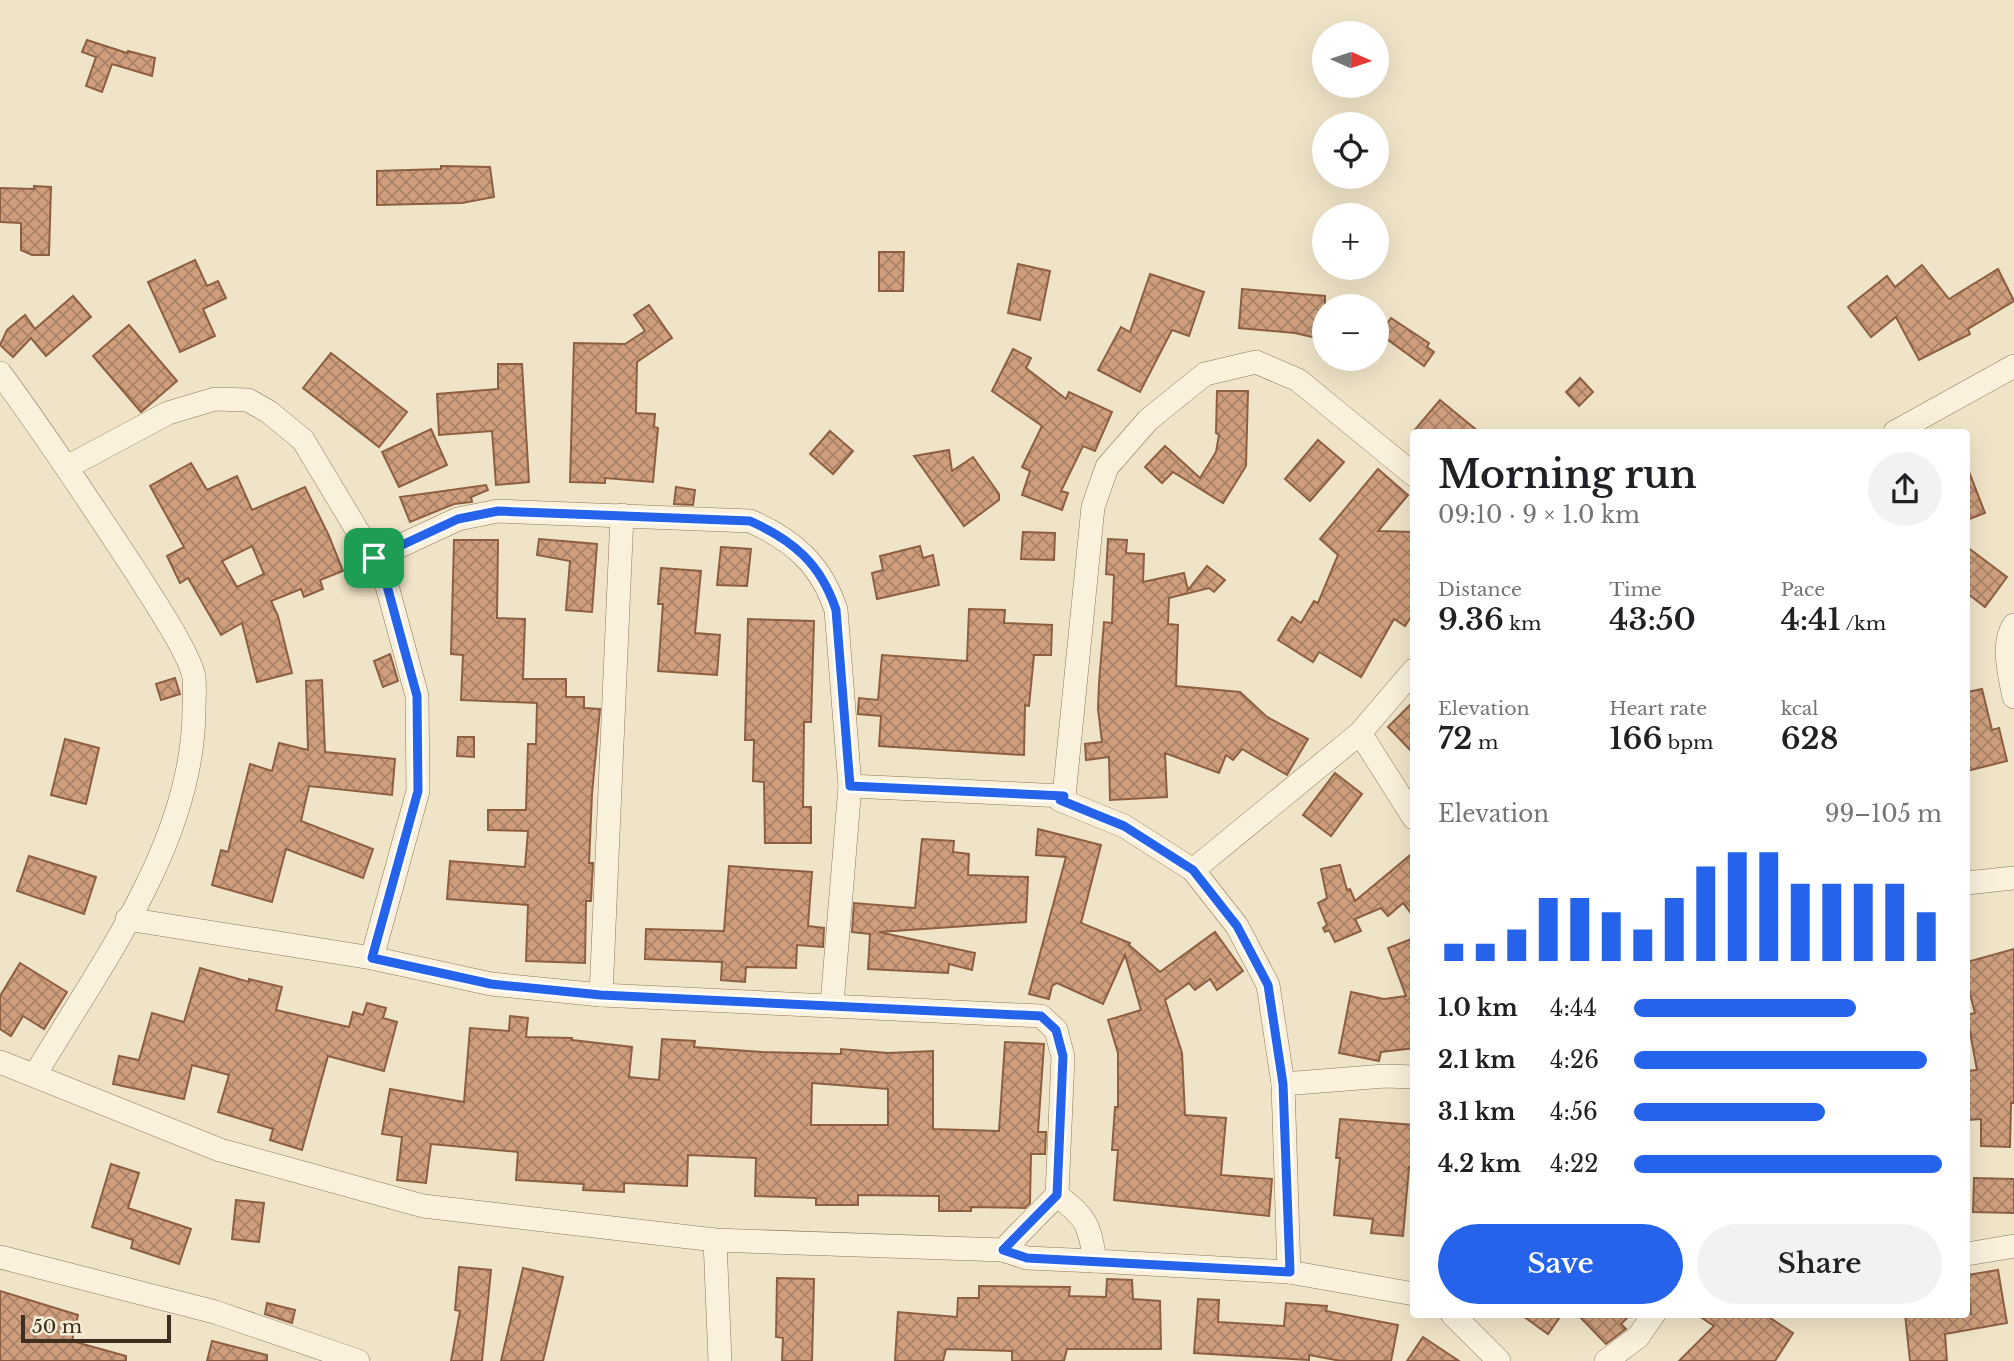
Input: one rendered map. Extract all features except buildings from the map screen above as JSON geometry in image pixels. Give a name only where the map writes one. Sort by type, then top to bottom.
[{"type":"street","points":[[1290,1272],[1283,1084],[1268,985],[1237,926],[1193,870],[1124,826],[1060,800],[1064,796],[1093,507],[1107,467],[1148,419],[1205,374],[1256,362],[1298,380],[1410,472]]},
{"type":"street","points":[[1900,429],[2014,366]]},
{"type":"street","points":[[0,373],[67,467],[166,619],[194,676],[194,730],[187,779],[171,834],[127,919],[36,1075]]},
{"type":"street","points":[[67,467],[169,413],[215,399],[248,400],[270,412],[303,440],[384,575],[417,696],[418,791],[372,958]]},
{"type":"street","points":[[374,558],[458,519],[498,511],[750,521],[783,536],[814,566],[829,590],[836,610],[850,786],[832,1004]]},
{"type":"street","points":[[601,995],[622,515]]},
{"type":"street","points":[[2014,625],[2010,631],[2008,669],[2014,697]]},
{"type":"street","points":[[1193,870],[1360,733],[1410,675]]},
{"type":"street","points":[[1360,733],[1410,812]]},
{"type":"street","points":[[850,786],[1064,796]]},
{"type":"street","points":[[1970,883],[2014,878]]},
{"type":"street","points":[[127,919],[372,958],[491,984],[601,995],[1041,1016],[1056,1030],[1063,1056],[1057,1195],[1003,1250]]},
{"type":"street","points":[[0,1062],[220,1150],[423,1206],[715,1240],[1003,1250],[1027,1258],[1290,1272],[1410,1293]]},
{"type":"street","points":[[1283,1084],[1385,1076],[1410,1077]]},
{"type":"street","points":[[1057,1195],[1083,1216],[1090,1233],[1095,1261]]},
{"type":"street","points":[[715,1240],[720,1361]]},
{"type":"street","points":[[1970,1253],[2014,1246]]},
{"type":"street","points":[[0,1257],[215,1312],[358,1361]]},
{"type":"street","points":[[1456,1318],[1499,1361]]},
{"type":"street","points":[[1606,1361],[1638,1337],[1651,1318]]},
{"type":"route","points":[[498,511],[750,521],[783,536],[814,566],[829,590],[836,610],[850,786],[1064,796],[1060,800],[1124,826],[1193,870],[1237,926],[1268,985],[1279,1041],[1290,1272],[1027,1258],[1003,1250],[1057,1195],[1063,1056],[1056,1030],[1041,1016],[601,995],[491,984],[372,958],[418,791],[417,696],[384,575],[374,558],[420,534],[458,519],[498,511]]}]
